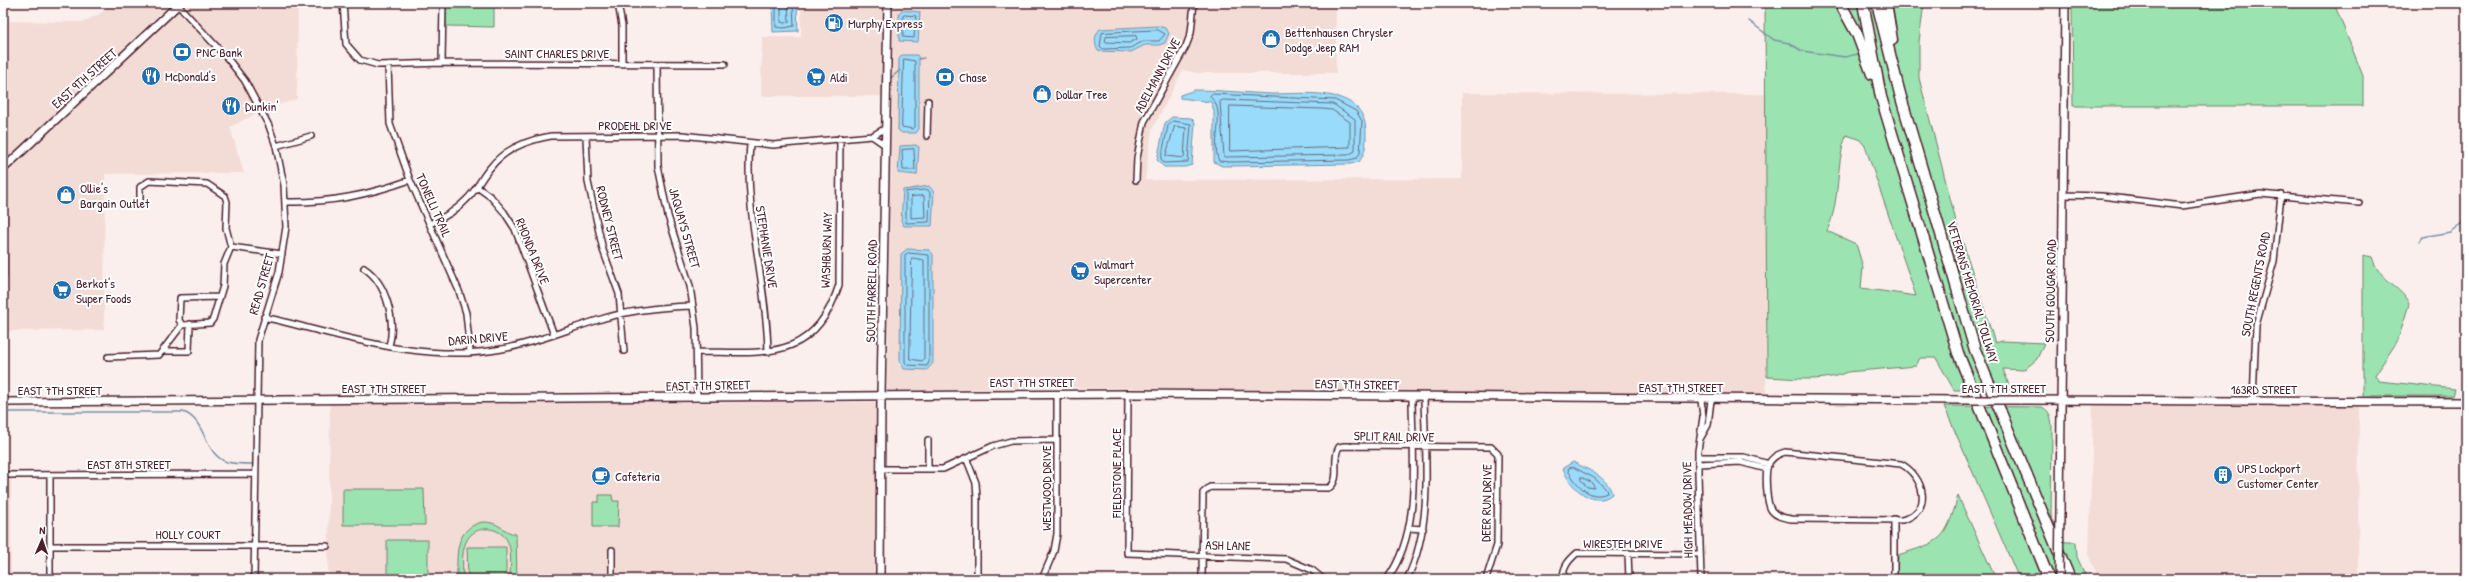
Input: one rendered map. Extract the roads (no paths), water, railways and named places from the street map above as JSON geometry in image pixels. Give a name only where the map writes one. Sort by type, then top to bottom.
[{"type":"highway","points":[[1840,3],[1857,34],[1884,108],[1958,352],[2049,579]]},
{"type":"highway","points":[[1863,3],[1884,108]]},
{"type":"highway","name":"VETERANS MEMORIAL TOLLWAY","points":[[1877,3],[1900,94],[1975,350],[2070,579]]},
{"type":"highway","points":[[1886,3],[1900,94]]},
{"type":"street","name":"SAINT CHARLES DRIVE","points":[[343,3],[346,44],[352,53],[368,63],[388,65],[442,63],[725,64]]},
{"type":"street","points":[[442,63],[443,3]]},
{"type":"street","points":[[618,3],[622,26],[622,64]]},
{"type":"street","name":"SOUTH FARRELL ROAD","points":[[880,579],[881,396],[888,3]]},
{"type":"street","name":"ADELMANN DRIVE","points":[[1136,180],[1137,158],[1144,122],[1186,46],[1191,33],[1194,3]]},
{"type":"street","name":"SOUTH GOUGAR ROAD","points":[[2059,579],[2065,3]]},
{"type":"street","name":"READ STREET","points":[[178,4],[238,72],[260,107],[276,146],[286,202],[279,272],[258,340],[254,579]]},
{"type":"street","name":"EAST 9TH STREET","points":[[3,169],[178,4]]},
{"type":"street","name":"JAQUAYS STREET","points":[[657,64],[658,166],[661,190],[684,264],[693,306],[697,352],[697,397]]},
{"type":"street","name":"TONELLI TRAIL","points":[[388,65],[390,124],[410,180],[459,291],[466,313],[470,352]]},
{"type":"street","points":[[927,136],[928,101]]},
{"type":"street","name":"PRODEHL DRIVE","points":[[430,224],[457,209],[477,187],[490,167],[503,154],[517,145],[535,138],[551,136],[682,135],[750,144],[793,144],[840,138],[872,136],[886,128]]},
{"type":"street","points":[[276,146],[311,136]]},
{"type":"street","name":"RODNEY STREET","points":[[586,136],[587,174],[603,250],[619,294],[622,313],[624,351]]},
{"type":"street","points":[[872,136],[885,145]]},
{"type":"street","name":"WASHBURN WAY","points":[[697,352],[768,352],[783,349],[811,334],[822,321],[833,304],[839,285],[840,138]]},
{"type":"street","name":"STEPHANIE DRIVE","points":[[750,144],[749,198],[764,294],[768,352]]},
{"type":"street","points":[[286,202],[312,203],[342,200],[410,180]]},
{"type":"street","points":[[108,357],[154,357],[164,351],[182,325],[210,323],[213,319],[223,286],[224,264],[232,247],[226,228],[227,202],[225,196],[208,184],[150,182],[140,187],[140,201]]},
{"type":"street","points":[[3,184],[3,275]]},
{"type":"street","name":"RHONDA DRIVE","points":[[477,187],[495,202],[515,229],[554,335]]},
{"type":"street","points":[[2063,195],[2102,196],[2182,206],[2248,195],[2281,195],[2359,203]]},
{"type":"street","name":"SOUTH REGENTS ROAD","points":[[2254,401],[2256,325],[2274,261],[2281,195]]},
{"type":"street","points":[[232,247],[282,254]]},
{"type":"street","points":[[364,268],[374,274],[388,306],[393,333],[389,346]]},
{"type":"street","points":[[182,325],[179,320],[180,298],[220,297]]},
{"type":"street","name":"DARIN DRIVE","points":[[264,317],[415,352],[470,352],[501,349],[554,335],[622,313],[666,307],[693,306]]},
{"type":"street","points":[[164,351],[189,351],[190,324]]},
{"type":"street","name":"EAST 7TH STREET","points":[[3,402],[1057,394],[1701,400],[2062,400]]},
{"type":"street","name":"WESTWOOD DRIVE","points":[[1042,579],[1054,551],[1057,534],[1057,394]]},
{"type":"street","name":"FIELDSTONE PLACE","points":[[1127,553],[1128,394]]},
{"type":"street","points":[[1387,579],[1395,568],[1403,550],[1409,528],[1412,397]]},
{"type":"street","points":[[1407,579],[1419,550],[1425,510],[1424,397]]},
{"type":"street","name":"HIGH MEADOW DRIVE","points":[[1701,400],[1703,417],[1698,457],[1699,554],[1701,579]]},
{"type":"street","name":"HIGH MEADOW DRIVE","points":[[1700,439],[1708,425],[1711,400]]},
{"type":"street","name":"163RD STREET","points":[[2062,400],[2466,402]]},
{"type":"street","points":[[928,440],[928,469]]},
{"type":"street","points":[[880,469],[943,469],[967,460],[993,446],[1011,441],[1057,440]]},
{"type":"street","name":"SPLIT RAIL DRIVE","points":[[1202,555],[1203,493],[1210,487],[1329,488],[1335,480],[1336,452],[1339,447],[1491,447],[1495,450]]},
{"type":"street","name":"DEER RUN DRIVE","points":[[1486,579],[1497,545],[1498,454],[1495,450]]},
{"type":"street","points":[[1791,452],[1901,464],[1917,477],[1921,488],[1922,501],[1913,516],[1894,520],[1792,518],[1778,515],[1772,512],[1768,502],[1768,466],[1780,453],[1791,452]]},
{"type":"street","points":[[1698,457],[1744,457],[1768,466]]},
{"type":"street","points":[[967,460],[976,483],[978,500],[977,579]]},
{"type":"street","points":[[1698,464],[1746,462],[1768,466]]},
{"type":"street","name":"EAST 8TH STREET","points":[[3,475],[255,474]]},
{"type":"street","points":[[50,475],[50,579]]},
{"type":"street","points":[[1894,520],[1894,579]]},
{"type":"street","points":[[1409,528],[1423,528]]},
{"type":"street","name":"HOLLY COURT","points":[[50,546],[327,546]]},
{"type":"street","points":[[612,550],[612,579]]},
{"type":"street","name":"ASH LANE","points":[[1127,553],[1286,559],[1312,570],[1323,579]]},
{"type":"street","name":"WIRESTEM DRIVE","points":[[1563,579],[1563,570],[1569,560],[1577,553],[1699,554]]},
{"type":"street","points":[[1628,553],[1629,579]]},
{"type":"street","points":[[1202,555],[1202,579]]},
{"type":"water","points":[[772,3],[797,3],[798,31],[773,32]]},
{"type":"water","points":[[902,10],[920,12],[918,42],[899,41],[899,13]]},
{"type":"water","points":[[1158,26],[1165,28],[1169,33],[1165,43],[1159,45],[1145,45],[1131,52],[1098,51],[1095,43],[1098,31],[1100,29]]},
{"type":"water","points":[[902,55],[917,55],[919,58],[919,129],[916,133],[902,133],[898,130],[899,59]]},
{"type":"water","points":[[1195,90],[1272,94],[1316,94],[1345,100],[1356,107],[1363,118],[1366,137],[1363,155],[1359,162],[1350,164],[1222,166],[1214,162],[1214,111],[1211,102],[1180,98],[1180,95]]},
{"type":"water","points":[[1172,117],[1191,118],[1195,122],[1192,165],[1185,167],[1164,167],[1157,160],[1165,123]]},
{"type":"water","points":[[916,145],[919,147],[917,175],[898,173],[900,146]]},
{"type":"water","points":[[929,186],[934,192],[932,226],[904,226],[901,221],[903,190]]},
{"type":"water","points":[[907,249],[929,250],[933,254],[933,363],[927,370],[904,369],[900,362],[901,254]]},
{"type":"water","points":[[1573,462],[1602,478],[1610,488],[1612,494],[1605,498],[1597,499],[1590,498],[1583,494],[1570,482],[1563,468]]},
{"type":"waterway","points":[[1749,21],[1774,40],[1789,43],[1802,51],[1845,57],[1857,54]]},
{"type":"waterway","points":[[918,59],[924,58]]},
{"type":"waterway","points":[[891,78],[900,70]]},
{"type":"waterway","points":[[2420,241],[2423,237],[2450,232],[2466,220]]},
{"type":"waterway","points":[[3,412],[183,412],[191,416],[196,422],[209,445],[219,458],[230,463],[252,464]]},
{"type":"place","name":"Murphy Express","points":[[834,23]]},
{"type":"place","name":"Bettenhausen Chrysler Dodge Jeep RAM","points":[[1271,39]]},
{"type":"place","name":"PNC Bank","points":[[182,52]]},
{"type":"place","name":"McDonald's","points":[[151,76]]},
{"type":"place","name":"Aldi","points":[[816,77]]},
{"type":"place","name":"Chase","points":[[945,77]]},
{"type":"place","name":"Dollar Tree","points":[[1042,94]]},
{"type":"place","name":"Dunkin'","points":[[231,106]]},
{"type":"place","name":"Ollie's Bargain Outlet","points":[[66,195]]},
{"type":"place","name":"Walmart Supercenter","points":[[1080,271]]},
{"type":"place","name":"Berkot's Super Foods","points":[[62,290]]},
{"type":"place","name":"UPS Lockport Customer Center","points":[[2223,475]]},
{"type":"place","name":"Cafeteria","points":[[601,476]]}]
